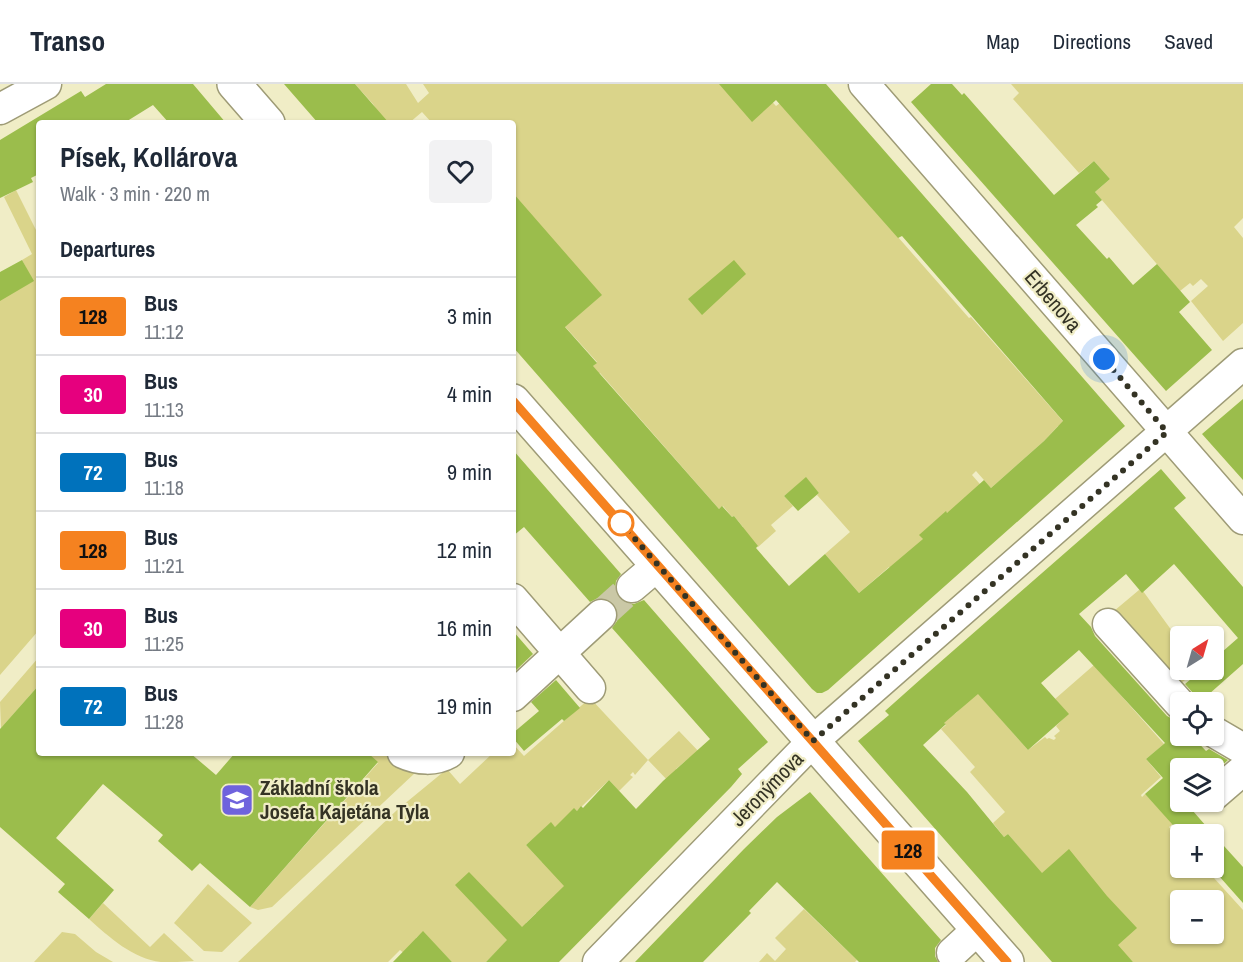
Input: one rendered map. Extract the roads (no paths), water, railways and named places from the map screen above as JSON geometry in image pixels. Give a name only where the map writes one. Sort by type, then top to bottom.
[{"type":"main road","points":[[234,84],[265,120]]},
{"type":"main road","points":[[516,404],[1007,962]]},
{"type":"street","points":[[0,109],[46,84]]},
{"type":"street","name":"Erbenova","points":[[864,84],[1243,519]]},
{"type":"street","name":"Jeronýmova","points":[[598,962],[813,741],[1243,364]]},
{"type":"street","points":[[632,587],[658,565]]},
{"type":"street","points":[[516,602],[590,688]]},
{"type":"street","points":[[516,693],[601,615]]},
{"type":"street","points":[[1108,624],[1170,693]]},
{"type":"street","points":[[1224,738],[1243,749]]},
{"type":"street","points":[[412,756],[433,759],[441,756]]},
{"type":"street","points":[[1224,786],[1243,770]]},
{"type":"street","points":[[952,953],[978,928]]},
{"type":"tunnel","points":[[601,615],[632,587]]},
{"type":"place","name":"Základní škola Josefa Kajetána Tyla","points":[[237,800]]}]
